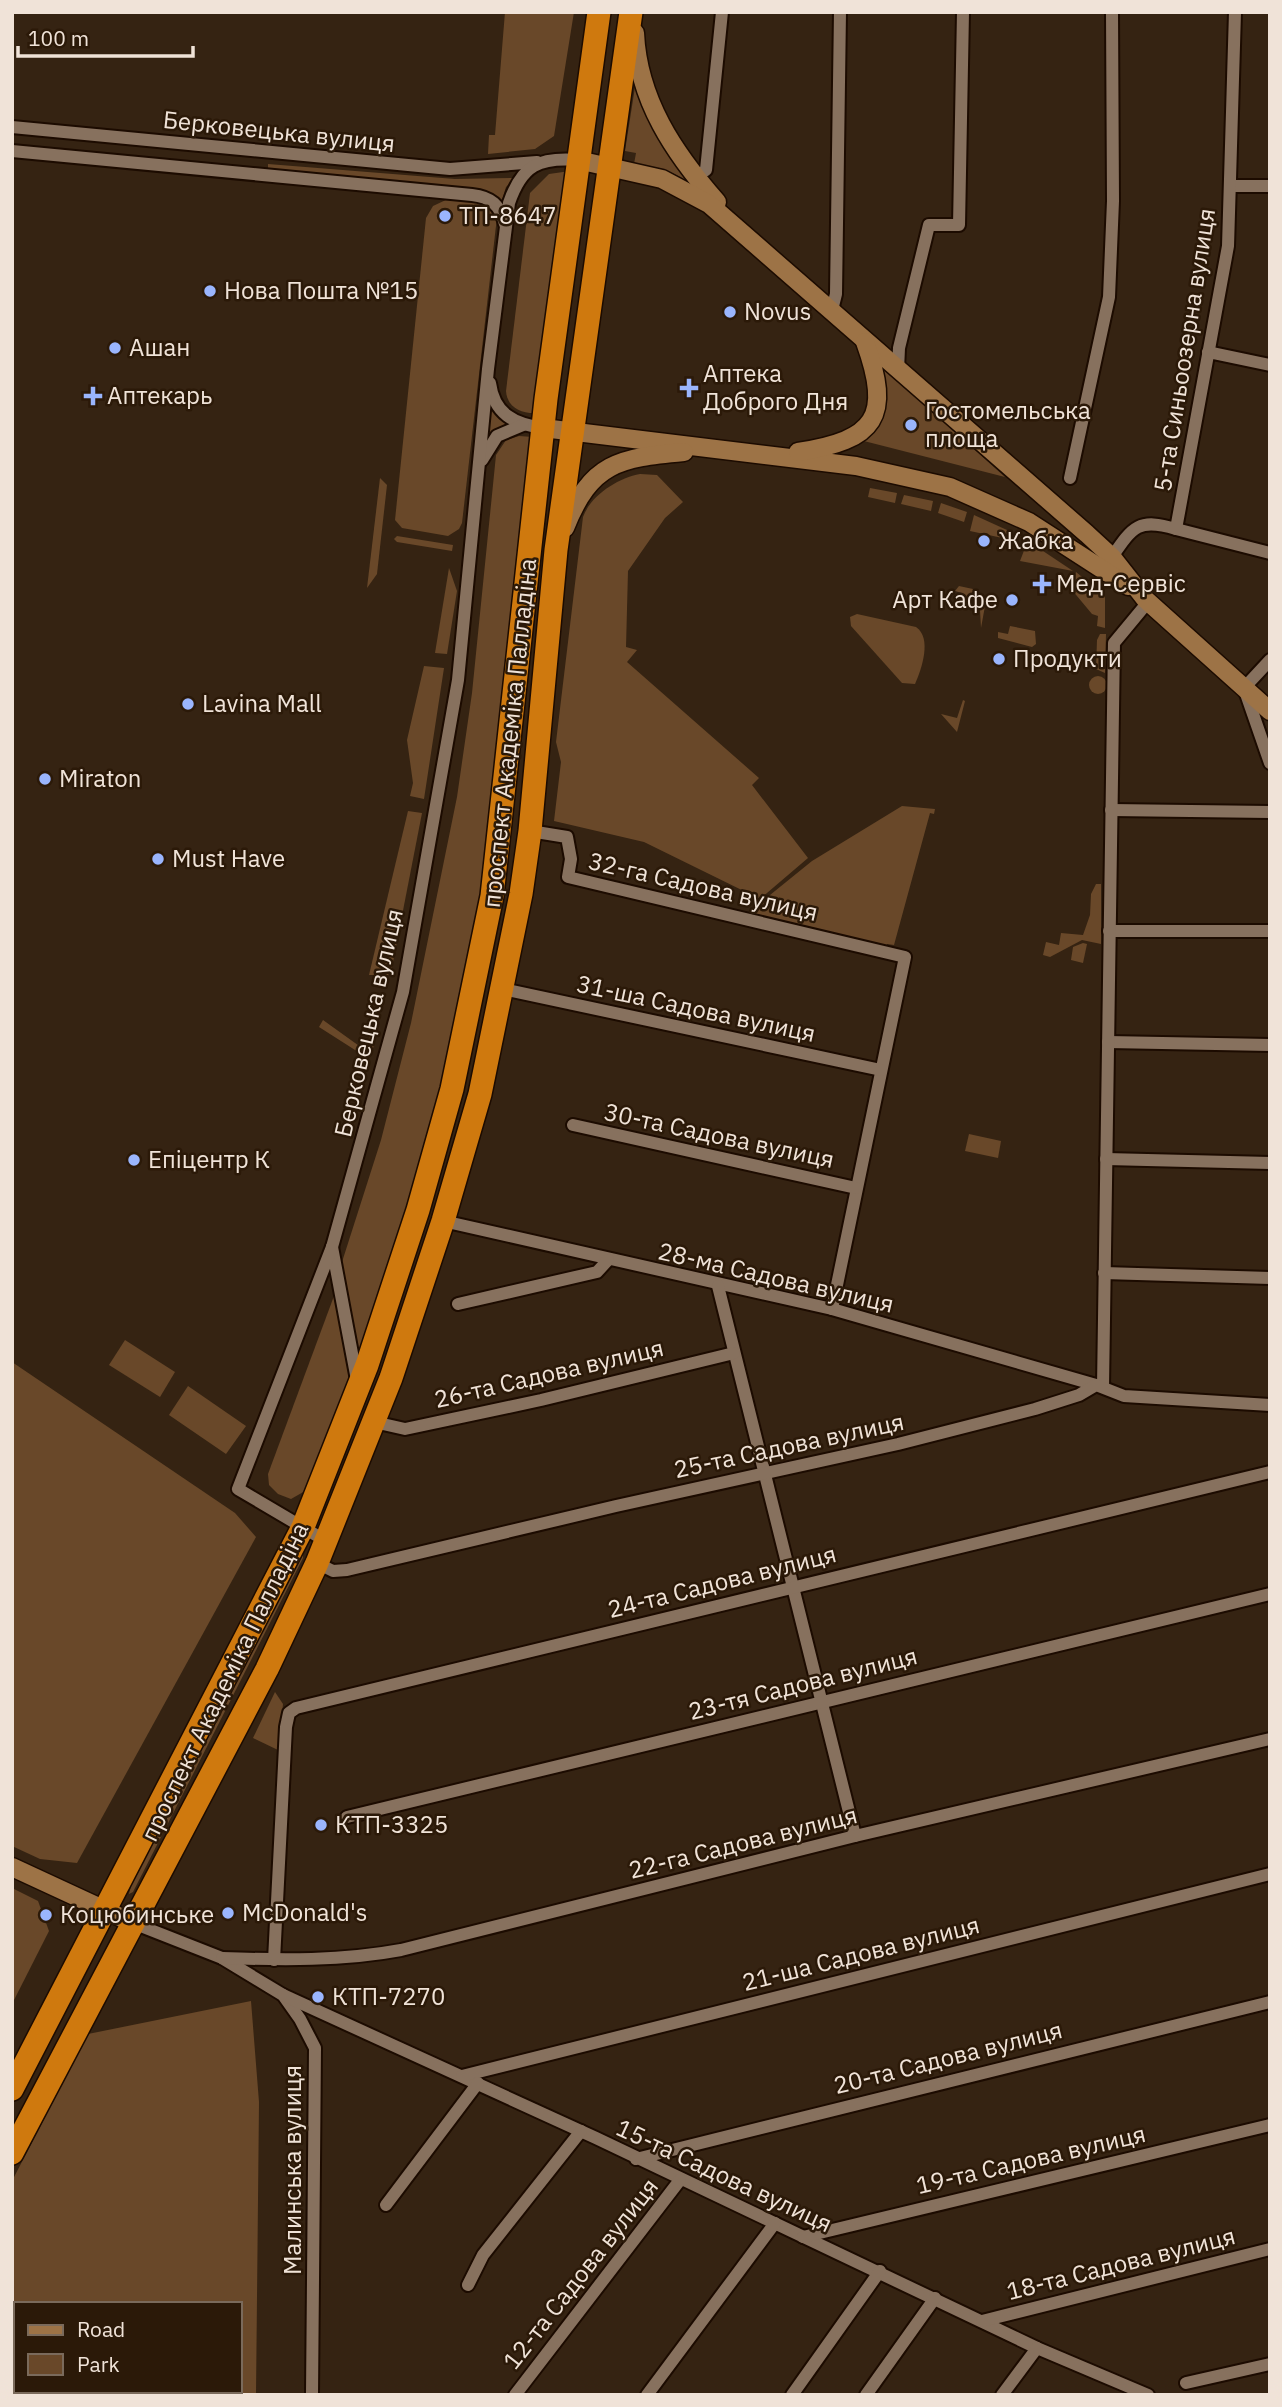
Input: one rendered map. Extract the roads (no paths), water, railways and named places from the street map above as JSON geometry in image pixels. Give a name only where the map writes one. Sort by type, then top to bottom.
[{"type":"highway","points":[[533,427],[578,160],[599,12]]},
{"type":"highway","points":[[572,432],[633,12]]},
{"type":"highway","name":"проспект Академіка Палладіна","points":[[12,2089],[303,1527],[358,1388],[415,1223],[452,1089],[475,988],[501,830],[533,427]]},
{"type":"highway","name":"проспект Академіка Палладіна","points":[[12,2152],[267,1669],[317,1563],[374,1422],[443,1221],[480,1094],[503,989],[530,831],[556,550],[572,432]]},
{"type":"main road","points":[[633,12],[636,49],[648,99],[669,142],[730,223]]},
{"type":"main road","points":[[578,160],[610,165],[662,179],[692,193],[832,310],[1112,557],[1145,599]]},
{"type":"main road","points":[[778,455],[833,446],[858,433],[872,419],[879,403],[879,388],[863,339]]},
{"type":"main road","points":[[533,427],[778,455],[901,473],[950,487],[1029,522],[1145,599],[1270,711]]},
{"type":"main road","points":[[556,550],[580,493],[591,481],[619,463],[654,455],[720,448]]},
{"type":"main road","points":[[12,1867],[134,1923]]},
{"type":"street","points":[[695,177],[706,170],[722,12]]},
{"type":"street","points":[[832,310],[836,295],[840,12]]},
{"type":"street","points":[[898,370],[899,348],[929,225],[959,225],[963,12]]},
{"type":"street","points":[[1070,478],[1109,297],[1113,201],[1112,12]]},
{"type":"street","name":"5-та Синьоозерна вулиця","points":[[1112,557],[1137,527],[1151,522],[1176,529],[1228,246],[1232,186],[1235,12]]},
{"type":"street","name":"Берковецька вулиця","points":[[12,127],[450,169],[553,158],[578,160]]},
{"type":"street","name":"Берковецька вулиця","points":[[12,150],[484,196],[502,211],[506,227]]},
{"type":"street","name":"Берковецька вулиця","points":[[303,1527],[238,1489],[332,1247],[403,992],[458,680],[488,369],[506,227],[514,188],[520,178],[541,161]]},
{"type":"street","points":[[1232,186],[1270,186]]},
{"type":"street","points":[[1208,352],[1270,365]]},
{"type":"street","name":"Берковецька вулиця","points":[[488,369],[496,405],[533,427]]},
{"type":"street","name":"Берковецька вулиця","points":[[477,473],[491,442],[503,432],[533,427]]},
{"type":"street","points":[[1176,529],[1270,553]]},
{"type":"street","points":[[1145,599],[1114,643],[1100,1386],[1124,1396],[1270,1405]]},
{"type":"street","points":[[1270,660],[1244,688],[1270,763]]},
{"type":"street","points":[[1111,810],[1270,812]]},
{"type":"street","name":"32-га Садова вулиця","points":[[530,831],[567,837],[571,859],[568,877],[905,957],[881,1070]]},
{"type":"street","points":[[1109,930],[1270,931]]},
{"type":"street","name":"31-ша Садова вулиця","points":[[503,989],[881,1070]]},
{"type":"street","points":[[1108,1042],[1270,1045]]},
{"type":"street","points":[[832,1309],[881,1070]]},
{"type":"street","name":"30-та Садова вулиця","points":[[573,1125],[856,1188]]},
{"type":"street","points":[[1106,1159],[1270,1163]]},
{"type":"street","name":"28-ма Садова вулиця","points":[[443,1221],[718,1286],[832,1309],[1100,1386]]},
{"type":"street","points":[[332,1247],[358,1388]]},
{"type":"street","points":[[458,1304],[597,1272],[608,1260]]},
{"type":"street","points":[[1104,1273],[1270,1278]]},
{"type":"street","points":[[718,1286],[790,1586],[823,1700],[855,1836]]},
{"type":"street","name":"26-та Садова вулиця","points":[[374,1422],[405,1429],[541,1400],[734,1353]]},
{"type":"street","name":"25-та Садова вулиця","points":[[317,1563],[333,1571],[347,1570],[762,1472],[898,1444],[1035,1409],[1100,1386]]},
{"type":"street","name":"24-та Садова вулиця","points":[[274,1960],[286,1727],[289,1713],[296,1708],[790,1586],[1270,1472]]},
{"type":"street","points":[[303,1527],[326,1541]]},
{"type":"street","name":"23-тя Садова вулиця","points":[[347,1817],[1270,1594]]},
{"type":"street","name":"22-га Садова вулиця","points":[[222,1958],[274,1960],[371,1956],[401,1950],[855,1836],[1270,1739]]},
{"type":"street","name":"21-ша Садова вулиця","points":[[462,2076],[1270,1874]]},
{"type":"street","name":"Малинська вулиця","points":[[134,1923],[222,1958],[283,1995],[300,2019],[315,2049],[312,2395]]},
{"type":"street","name":"15-та Садова вулиця","points":[[283,1995],[581,2131],[1037,2348],[1144,2394]]},
{"type":"street","name":"20-та Садова вулиця","points":[[636,2159],[1270,2002]]},
{"type":"street","points":[[386,2205],[478,2083]]},
{"type":"street","name":"19-та Садова вулиця","points":[[803,2237],[1270,2124]]},
{"type":"street","points":[[468,2285],[483,2255],[581,2131]]},
{"type":"street","name":"12-та Садова вулиця","points":[[515,2395],[680,2179]]},
{"type":"street","points":[[648,2395],[775,2223]]},
{"type":"street","name":"18-та Садова вулиця","points":[[982,2321],[1270,2249]]},
{"type":"street","points":[[792,2395],[880,2272]]},
{"type":"street","points":[[866,2395],[936,2298]]},
{"type":"street","points":[[1002,2395],[1037,2348]]},
{"type":"street","points":[[1186,2383],[1270,2364]]},
{"type":"place","name":"ТП-8647","points":[[445,216]]},
{"type":"place","name":"Нова Пошта №15","points":[[210,291]]},
{"type":"place","name":"Novus","points":[[730,312]]},
{"type":"place","name":"Ашан","points":[[115,348]]},
{"type":"place","name":"Аптека Доброго Дня","points":[[689,388]]},
{"type":"place","name":"Аптекарь","points":[[93,396]]},
{"type":"place","name":"Гостомельська площа","points":[[911,425]]},
{"type":"place","name":"Жабка","points":[[984,541]]},
{"type":"place","name":"Мед-Сервіс","points":[[1042,584]]},
{"type":"place","name":"Арт Кафе","points":[[1012,600]]},
{"type":"place","name":"Продукти","points":[[999,659]]},
{"type":"place","name":"Lavina Mall","points":[[188,704]]},
{"type":"place","name":"Miraton","points":[[45,779]]},
{"type":"place","name":"Must Have","points":[[158,859]]},
{"type":"place","name":"Епіцентр К","points":[[134,1160]]},
{"type":"place","name":"КТП-3325","points":[[321,1825]]},
{"type":"place","name":"McDonald's","points":[[228,1913]]},
{"type":"place","name":"Коцюбинське","points":[[46,1915]]},
{"type":"place","name":"КТП-7270","points":[[318,1997]]}]
